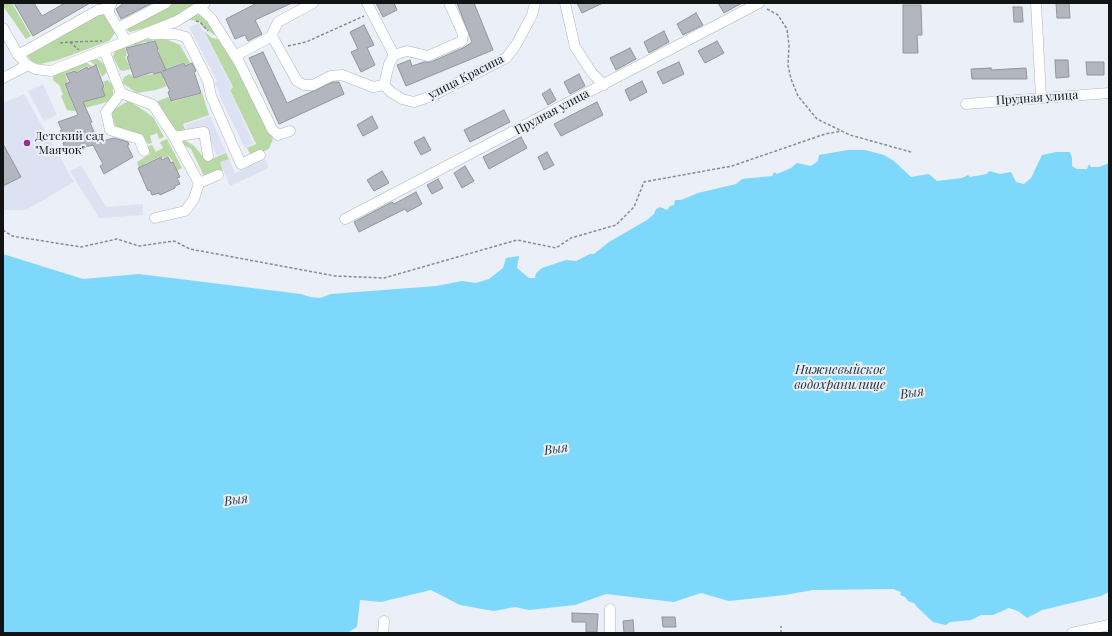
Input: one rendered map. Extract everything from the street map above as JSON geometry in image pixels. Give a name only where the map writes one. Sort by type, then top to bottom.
[{"type":"street","points":[[118,28],[166,3]]},
{"type":"street","points":[[313,3],[278,22],[272,32],[272,36],[278,48],[297,81],[304,85],[313,85],[331,76],[342,75],[374,87],[384,85],[389,64],[394,56],[407,51],[428,56],[462,41],[463,34],[449,3]]},
{"type":"street","points":[[367,3],[394,56]]},
{"type":"street","name":"улица Красина","points":[[384,85],[402,99],[414,102],[432,96],[506,58],[516,45],[532,15],[535,3]]},
{"type":"street","points":[[565,3],[575,47],[592,73],[604,85]]},
{"type":"street","name":"Прудная улица","points":[[345,219],[759,3]]},
{"type":"street","points":[[1036,3],[1041,97]]},
{"type":"street","points":[[3,28],[18,56],[28,65],[34,69],[51,71],[87,56],[103,45],[126,41],[177,21],[202,5],[235,56],[272,129],[278,135],[290,131]]},
{"type":"street","points":[[111,6],[109,13],[126,41]]},
{"type":"street","points":[[18,56],[98,10],[111,6]]},
{"type":"street","points":[[145,34],[175,34],[186,37],[208,81],[211,96],[241,164],[260,155]]},
{"type":"street","points":[[235,56],[272,36]]},
{"type":"street","points":[[103,45],[121,93],[153,105],[174,137],[199,183],[194,199],[185,211],[155,218]]},
{"type":"street","points":[[3,78],[28,65]]},
{"type":"street","points":[[121,93],[106,112],[110,130],[139,140],[144,151]]},
{"type":"street","name":"Прудная улица","points":[[966,104],[1041,97],[1109,93]]},
{"type":"street","points":[[174,137],[204,132],[208,156]]},
{"type":"street","points":[[199,183],[218,175]]},
{"type":"street","points":[[610,609],[610,633]]},
{"type":"street","points":[[383,633],[384,621]]},
{"type":"street","points":[[1072,633],[1109,625]]},
{"type":"path","points":[[759,3],[778,15],[787,29],[788,65],[791,80],[798,96],[817,119],[842,131],[911,152]]},
{"type":"path","points":[[278,48],[306,42],[372,13]]},
{"type":"path","points":[[192,21],[200,22],[209,32]]},
{"type":"path","points":[[70,42],[87,56]]},
{"type":"path","points":[[56,43],[70,42],[103,45]]},
{"type":"path","points":[[3,230],[12,236],[81,247],[116,239],[139,246],[174,241],[190,249],[335,276],[384,278],[517,240],[556,248],[571,238],[616,225],[634,207],[644,182],[732,166],[825,134],[842,131]]},
{"type":"path","points":[[781,626],[781,633]]},
{"type":"shaded area","points":[[199,23],[232,87],[229,89],[254,144],[245,148],[219,95],[220,93],[214,83],[217,81],[189,27]]},
{"type":"shaded area","points":[[43,84],[57,115],[44,121],[28,91]]},
{"type":"shaded area","name":"Детский сад \"Маячок\"","points":[[24,94],[74,182],[26,210],[3,210],[3,103]]},
{"type":"shaded area","points":[[210,116],[226,152],[217,156],[206,129],[189,135],[185,125]]},
{"type":"shaded area","points":[[229,159],[235,173],[265,159],[269,168],[230,186],[220,162]]},
{"type":"shaded area","points":[[81,165],[106,207],[143,204],[143,215],[99,218],[70,171]]},
{"type":"green space","points":[[3,3],[12,3],[31,36],[26,39],[3,6]]},
{"type":"green space","points":[[171,3],[192,3],[193,5],[178,15],[155,25],[130,32],[124,27]]},
{"type":"green space","points":[[200,12],[220,36],[214,35],[203,27],[199,21],[188,20],[187,18]]},
{"type":"green space","points":[[98,15],[105,15],[115,33],[109,41],[58,60],[40,64],[33,63],[25,53]]},
{"type":"green space","points":[[204,31],[212,38],[222,40],[273,139],[269,149],[251,156],[247,148],[256,144],[230,90],[233,87]]},
{"type":"green space","points":[[143,39],[154,40],[125,48],[127,55],[125,57],[131,69],[123,71],[120,70],[113,57],[116,47]]},
{"type":"green space","points":[[155,40],[168,40],[180,45],[190,63],[186,65],[184,62],[164,70]]},
{"type":"green space","points":[[95,58],[102,62],[106,68],[107,72],[102,77],[97,65],[88,60]]},
{"type":"green space","points":[[85,62],[92,66],[89,68],[87,66],[76,72],[74,70],[65,74],[68,82],[64,84],[68,93],[71,93],[70,96],[73,105],[105,96],[102,88],[105,87],[103,82],[108,80],[113,86],[112,100],[73,111],[67,110],[61,96],[63,95],[60,86],[53,80],[53,74]]},
{"type":"green space","points":[[162,72],[165,78],[163,79],[167,86],[156,90],[137,93],[122,83],[124,77],[130,74],[134,78]]},
{"type":"green space","points":[[202,93],[209,115],[183,124],[187,134],[170,128],[156,102],[168,97],[172,102]]},
{"type":"green space","points":[[128,101],[153,117],[164,137],[159,139],[157,133],[150,136],[152,143],[148,144],[143,136],[116,127],[111,114],[113,110]]},
{"type":"green space","points":[[167,139],[182,168],[175,172],[173,168],[176,166],[169,156],[163,158],[161,156],[144,164],[141,174],[137,162],[150,154],[147,147],[152,145],[156,152],[163,148],[160,142]]},
{"type":"green space","points":[[184,140],[193,145],[207,161],[226,153],[229,159],[220,162],[223,171],[205,178],[191,149],[184,145],[182,141]]},
{"type":"water","name":"Нижневыйское водохранилище","points":[[848,150],[865,150],[884,155],[894,161],[911,177],[929,174],[937,181],[962,178],[968,175],[970,177],[987,174],[989,171],[1000,174],[1011,172],[1016,182],[1024,184],[1031,178],[1042,155],[1056,152],[1070,152],[1072,166],[1077,169],[1087,169],[1089,164],[1091,167],[1099,167],[1109,163],[1109,592],[1101,596],[1042,610],[1027,618],[1018,611],[1009,608],[993,615],[981,615],[971,620],[950,622],[946,625],[933,622],[914,603],[908,601],[905,597],[900,595],[901,592],[893,589],[813,590],[785,595],[729,601],[701,593],[674,602],[606,594],[575,605],[529,610],[515,607],[494,611],[460,605],[431,590],[381,602],[360,600],[357,627],[347,633],[3,633],[3,254],[83,279],[139,274],[301,294],[320,298],[331,294],[436,286],[462,281],[476,283],[489,279],[503,268],[506,258],[519,256],[517,268],[529,278],[535,278],[536,273],[542,268],[566,260],[576,261],[590,254],[594,254],[609,242],[647,220],[654,214],[656,209],[660,207],[667,210],[670,206],[674,205],[675,200],[681,200],[698,193],[736,184],[742,179],[772,176],[774,172],[777,174],[791,168],[797,163],[811,166],[818,161],[819,155]]},
{"type":"building","points":[[14,3],[34,3],[42,16],[65,3],[90,3],[33,36]]},
{"type":"building","points":[[124,3],[152,3],[121,19],[116,9]]},
{"type":"building","points":[[257,3],[292,3],[255,20],[262,34],[248,41],[245,35],[235,39],[226,19]]},
{"type":"building","points":[[376,3],[394,3],[397,10],[383,17]]},
{"type":"building","points":[[457,3],[474,3],[493,50],[406,86],[397,65],[410,60],[412,66],[424,62],[431,62],[465,47],[472,42]]},
{"type":"building","points":[[577,3],[603,3],[582,13]]},
{"type":"building","points":[[718,3],[742,3],[724,13]]},
{"type":"building","points":[[1056,3],[1069,3],[1070,18],[1057,18]]},
{"type":"building","points":[[903,5],[921,5],[922,35],[917,35],[918,53],[903,53]]},
{"type":"building","points":[[1013,7],[1022,7],[1023,22],[1014,22]]},
{"type":"building","points":[[696,13],[703,25],[683,35],[677,24]]},
{"type":"building","points":[[364,25],[374,45],[367,48],[375,65],[361,72],[351,52],[358,49],[350,32]]},
{"type":"building","points":[[664,31],[669,42],[649,53],[644,42]]},
{"type":"building","points":[[155,41],[157,50],[166,70],[184,63],[185,66],[192,63],[196,71],[194,72],[201,93],[171,101],[168,92],[170,91],[161,72],[154,74],[153,72],[134,78],[127,57],[129,56],[126,48]]},
{"type":"building","points":[[717,41],[724,53],[705,63],[698,51]]},
{"type":"building","points":[[630,48],[636,59],[616,70],[610,58]]},
{"type":"building","points":[[263,52],[287,103],[333,82],[339,82],[344,94],[279,124],[249,58]]},
{"type":"building","points":[[1055,60],[1068,60],[1069,77],[1056,78]]},
{"type":"building","points":[[679,62],[684,74],[663,84],[657,72]]},
{"type":"building","points":[[1086,62],[1104,62],[1104,75],[1087,75]]},
{"type":"building","points":[[96,65],[104,87],[102,88],[105,96],[83,102],[92,122],[90,123],[99,142],[114,138],[128,142],[129,145],[127,145],[133,157],[104,174],[100,166],[103,164],[93,145],[66,151],[63,143],[65,142],[60,131],[62,130],[58,122],[78,115],[65,84],[70,82],[66,74],[75,71],[76,73],[87,67],[88,69]]},
{"type":"building","points":[[991,68],[991,70],[1026,68],[1027,79],[972,79],[971,69]]},
{"type":"building","points":[[579,74],[585,86],[570,94],[564,82]]},
{"type":"building","points":[[642,81],[647,92],[630,101],[625,90]]},
{"type":"building","points":[[550,89],[556,100],[548,105],[542,94]]},
{"type":"building","points":[[597,102],[603,115],[561,136],[554,124]]},
{"type":"building","points":[[504,110],[510,122],[470,142],[464,130]]},
{"type":"building","points":[[372,116],[378,128],[363,136],[357,125]]},
{"type":"building","points":[[424,137],[431,150],[421,155],[414,142]]},
{"type":"building","points":[[521,137],[527,148],[489,169],[483,157]]},
{"type":"building","points":[[3,144],[21,177],[3,186]]},
{"type":"building","points":[[547,152],[554,165],[544,170],[538,157]]},
{"type":"building","points":[[161,157],[162,160],[168,157],[171,163],[173,162],[180,177],[177,178],[180,184],[160,195],[159,193],[152,195],[150,190],[148,191],[138,168]]},
{"type":"building","points":[[465,166],[474,181],[462,188],[454,173]]},
{"type":"building","points":[[382,171],[389,183],[374,191],[367,180]]},
{"type":"building","points":[[438,179],[443,188],[432,194],[427,185]]},
{"type":"building","points":[[416,192],[422,204],[407,212],[405,209],[359,232],[354,222],[392,202],[394,204]]},
{"type":"building","points":[[572,613],[598,614],[597,632],[586,632],[586,622],[572,622]]},
{"type":"building","points":[[662,617],[675,617],[676,627],[663,627]]},
{"type":"building","points":[[633,620],[634,633],[624,633],[623,621]]},
{"type":"place","name":"Детский сад \"Маячок\"","points":[[27,143]]},
{"type":"water label","name":"Выя","points":[[912,393]]},
{"type":"water label","name":"Выя","points":[[556,449]]},
{"type":"water label","name":"Выя","points":[[236,500]]}]
